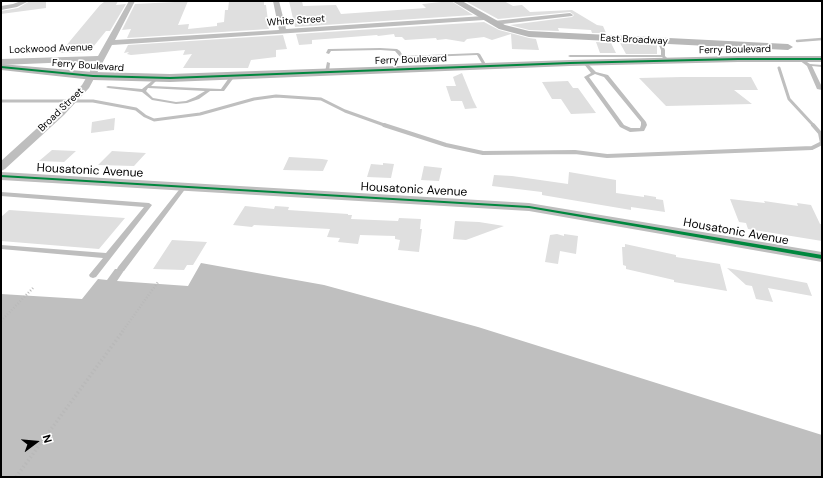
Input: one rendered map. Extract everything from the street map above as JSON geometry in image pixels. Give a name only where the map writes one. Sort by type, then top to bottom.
[{"type":"main road","name":"East Broadway","points":[[456,1],[484,18],[507,29],[529,34],[659,41],[803,57]]},
{"type":"main road","name":"Ferry Boulevard","points":[[1,67],[93,76],[157,78],[233,76],[327,68],[485,66],[585,63],[665,58],[803,57],[820,51]]},
{"type":"street","points":[[1,8],[15,6],[26,1]]},
{"type":"street","name":"Broad Street","points":[[1,167],[60,113],[86,86],[93,76],[132,1]]},
{"type":"street","points":[[276,1],[284,32]]},
{"type":"street","points":[[494,23],[570,15]]},
{"type":"street","name":"White Street","points":[[110,43],[484,18]]},
{"type":"street","name":"Lockwood Avenue","points":[[1,62],[102,58]]},
{"type":"street","name":"Housatonic Avenue","points":[[1,176],[529,207],[822,257]]},
{"type":"lane","points":[[570,56],[665,58],[659,41]]},
{"type":"lane","points":[[329,52],[387,49],[399,52],[401,57],[478,54],[485,66]]},
{"type":"lane","points":[[803,57],[822,66]]},
{"type":"lane","points":[[803,57],[819,88],[822,89]]},
{"type":"lane","points":[[585,63],[594,73],[606,76],[643,122],[644,125],[642,130],[630,130],[622,126],[586,77],[594,73]]},
{"type":"lane","points":[[108,88],[222,90],[233,76]]},
{"type":"lane","points":[[145,89],[157,78]]},
{"type":"lane","points":[[145,89],[152,100],[176,103],[192,100],[210,89]]},
{"type":"lane","points":[[121,269],[184,187]]},
{"type":"lane","points":[[1,194],[149,205],[93,275]]},
{"type":"lane","points":[[1,247],[108,256]]},
{"type":"path","points":[[16,477],[158,282]]},
{"type":"path","points":[[1,321],[33,288]]},
{"type":"shaded area","points":[[201,263],[324,285],[478,327],[822,435],[822,477],[1,477],[1,294],[82,299],[98,279],[107,280],[115,269],[125,269],[117,281],[188,286]]},
{"type":"building","points":[[30,1],[46,1],[46,8],[1,14],[1,11],[18,8]]},
{"type":"building","points":[[118,1],[116,5],[126,4],[110,31],[106,31],[89,52],[60,53],[100,5],[104,2]]},
{"type":"building","points":[[188,1],[178,25],[189,24],[188,29],[217,26],[217,23],[224,22],[225,10],[228,10],[229,1],[264,1],[264,5],[266,5],[269,29],[127,38],[131,29],[122,30],[135,4]]},
{"type":"building","points":[[289,1],[302,1],[303,6],[336,5],[341,14],[426,8],[422,4],[451,1],[473,15],[295,27]]},
{"type":"building","points":[[465,1],[504,1],[513,6],[522,5],[530,12],[572,10],[597,25],[603,26],[606,33],[592,33],[591,30],[558,28],[559,31],[529,30],[510,25],[572,17],[574,15],[570,12],[498,19]]},
{"type":"building","points":[[484,22],[499,30],[536,39],[539,50],[512,49],[511,34],[492,40],[484,37],[467,39],[464,42],[446,39],[437,40],[436,38],[405,40],[402,37],[395,37],[394,34],[312,40],[312,44],[299,45],[296,34]]},
{"type":"building","points":[[283,35],[287,49],[276,50],[276,57],[251,60],[248,68],[183,68],[192,54],[183,55],[185,50],[131,55],[127,54],[129,52],[124,53],[128,45]]},
{"type":"building","points":[[596,42],[611,43],[616,53],[600,53]]},
{"type":"building","points":[[620,43],[657,45],[657,54],[626,54]]},
{"type":"building","points":[[462,73],[477,108],[465,109],[462,101],[451,101],[446,86],[456,86],[453,77]]},
{"type":"building","points":[[751,77],[758,90],[734,90],[752,104],[666,106],[639,78]]},
{"type":"building","points":[[568,81],[573,88],[578,88],[596,113],[571,114],[561,99],[552,99],[542,82]]},
{"type":"building","points":[[115,118],[114,130],[91,133],[92,122]]},
{"type":"building","points":[[52,150],[76,151],[64,162],[39,161]]},
{"type":"building","points":[[112,151],[146,153],[134,166],[98,165]]},
{"type":"building","points":[[289,157],[328,160],[323,171],[283,170]]},
{"type":"building","points":[[383,163],[394,164],[391,178],[367,177],[371,164],[383,165]]},
{"type":"building","points":[[424,166],[442,168],[439,181],[421,180]]},
{"type":"building","points":[[569,172],[616,180],[616,193],[656,197],[656,199],[663,200],[665,212],[631,207],[631,210],[542,195],[542,192],[492,186],[494,175],[568,184]]},
{"type":"building","points":[[730,199],[765,203],[764,201],[798,206],[797,203],[811,205],[820,224],[822,224],[822,241],[748,229],[746,223],[739,222]]},
{"type":"building","points":[[245,206],[274,209],[275,206],[289,207],[288,210],[348,214],[352,215],[351,219],[398,221],[399,218],[421,219],[420,229],[422,229],[419,252],[398,250],[400,240],[395,239],[395,236],[360,235],[358,244],[338,242],[340,238],[327,237],[330,229],[254,225],[252,227],[233,225]]},
{"type":"building","points":[[9,210],[125,218],[99,249],[1,241],[1,217]]},
{"type":"building","points":[[455,221],[479,222],[504,226],[466,240],[453,239]]},
{"type":"building","points":[[557,234],[564,236],[564,234],[578,236],[576,254],[560,251],[558,264],[545,262],[550,235]]},
{"type":"building","points":[[172,240],[207,242],[193,265],[187,265],[184,270],[153,269]]},
{"type":"building","points":[[625,244],[676,255],[676,257],[720,264],[727,291],[674,282],[674,280],[626,269],[626,266],[623,265],[622,247],[625,247]]},
{"type":"building","points":[[727,268],[807,283],[812,296],[768,288],[773,302],[756,299],[752,286],[746,285]]},
{"type":"waterway","points":[[797,41],[822,39]]},
{"type":"waterway","points":[[779,68],[789,99],[814,126]]},
{"type":"waterway","points":[[1,101],[93,101],[136,109],[145,116],[154,120],[200,114],[254,99],[276,96],[321,99],[345,111],[386,126]]},
{"type":"waterway","points":[[386,126],[446,145],[483,153],[575,152],[607,156],[812,148],[822,143],[820,133],[813,125]]},
{"type":"cycle path","points":[[1,67],[93,76],[170,78],[570,63],[738,59],[822,59]]},
{"type":"cycle path","points":[[1,176],[529,207],[822,257]]}]
